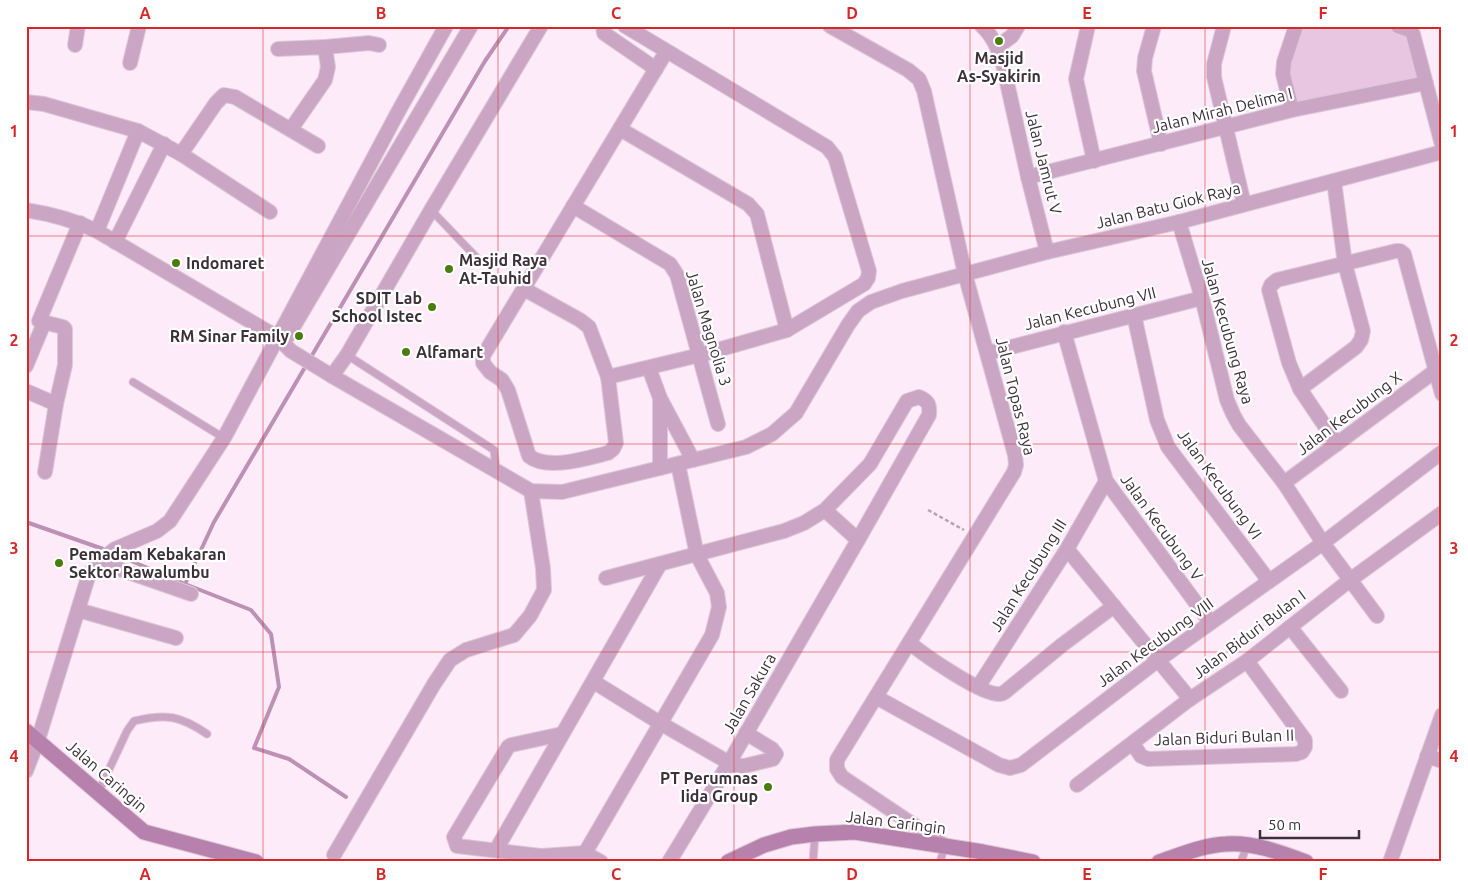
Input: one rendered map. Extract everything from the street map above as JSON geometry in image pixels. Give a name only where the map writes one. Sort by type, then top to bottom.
[{"type":"main road","name":"Jalan Caringin","points":[[32,735],[144,832],[239,859],[256,862]]},
{"type":"main road","name":"Jalan Caringin","points":[[728,862],[764,845],[791,837],[855,832],[945,846],[982,857],[1033,862]]},
{"type":"main road","points":[[1158,862],[1212,846],[1228,844],[1247,845],[1286,854],[1306,862]]},
{"type":"street","points":[[75,45],[78,26]]},
{"type":"street","points":[[130,63],[139,26]]},
{"type":"street","points":[[284,344],[398,112],[446,26]]},
{"type":"street","points":[[26,771],[32,735],[78,610],[89,574],[107,555],[157,531],[170,521],[284,344],[471,26]]},
{"type":"street","points":[[327,373],[347,355],[541,26]]},
{"type":"street","points":[[603,26],[604,33],[656,69]]},
{"type":"street","points":[[608,377],[700,355],[787,330],[864,284],[868,278],[869,271],[835,157],[828,147],[625,26]]},
{"type":"street","name":"Jalan Topas Raya","points":[[830,26],[887,58],[919,79],[924,91],[965,274],[988,353],[1016,465],[1014,472],[837,760],[837,769],[842,776],[945,846]]},
{"type":"street","name":"Jalan Jamrut V","points":[[982,26],[988,31],[997,46],[1002,60],[1047,252]]},
{"type":"street","points":[[997,46],[1012,36],[1018,26]]},
{"type":"street","points":[[1088,26],[1076,79],[1094,161]]},
{"type":"street","points":[[1154,26],[1145,58],[1144,71],[1161,144]]},
{"type":"street","points":[[1224,26],[1213,71],[1244,204]]},
{"type":"street","points":[[1292,110],[1283,74],[1284,62],[1296,26]]},
{"type":"street","points":[[1398,26],[1410,30],[1413,34],[1442,145]]},
{"type":"street","points":[[278,49],[369,43],[379,45]]},
{"type":"street","points":[[291,129],[325,80],[328,67],[325,47]]},
{"type":"street","points":[[524,288],[589,327],[608,377],[616,443],[608,453],[560,463],[534,460],[529,456],[508,390],[502,380],[490,372],[483,363],[483,356],[666,52]]},
{"type":"street","name":"Jalan Mirah Delima I","points":[[1028,177],[1292,110],[1426,83]]},
{"type":"street","points":[[181,154],[216,103],[224,95],[235,97],[318,146]]},
{"type":"street","points":[[26,102],[44,104],[138,131],[181,154],[270,212]]},
{"type":"street","points":[[620,129],[748,204],[757,214],[787,330]]},
{"type":"street","points":[[97,230],[138,131]]},
{"type":"street","points":[[114,242],[164,144]]},
{"type":"street","name":"Jalan Batu Giok Raya","points":[[693,460],[746,446],[772,434],[778,429],[796,413],[858,311],[871,302],[902,291],[1047,252],[1179,222],[1442,152]]},
{"type":"street","points":[[1300,389],[1356,347],[1361,340],[1363,330],[1345,264],[1334,181]]},
{"type":"street","name":"Jalan Magnolia 3","points":[[573,206],[670,264],[677,275],[718,424]]},
{"type":"street","points":[[26,210],[53,214],[97,230],[284,344],[327,373],[531,491],[562,492],[693,460],[660,398],[649,368]]},
{"type":"street","name":"Jalan Kecubung Raya","points":[[1179,222],[1202,298],[1233,414],[1284,483],[1323,543],[1378,616]]},
{"type":"street","points":[[26,366],[36,321],[80,223]]},
{"type":"street","points":[[1337,444],[1300,389],[1289,363],[1269,290],[1277,280],[1400,251],[1404,254],[1442,394]]},
{"type":"street","name":"Jalan Kecubung VII","points":[[988,353],[1202,298]]},
{"type":"street","name":"Jalan Kecubung VI","points":[[1134,315],[1157,420],[1168,447],[1269,581]]},
{"type":"street","points":[[36,321],[65,329],[65,365],[56,404],[45,472]]},
{"type":"street","name":"Jalan Kecubung V","points":[[1064,332],[1106,481],[1210,622]]},
{"type":"street","name":"Jalan Kecubung X","points":[[1284,483],[1435,372]]},
{"type":"street","points":[[26,391],[56,404]]},
{"type":"street","name":"Jalan Sakura","points":[[669,862],[729,763],[929,415],[930,407],[927,401],[918,397],[907,402],[870,464],[826,510]]},
{"type":"street","points":[[660,398],[660,468]]},
{"type":"street","name":"Jalan Kecubung VIII","points":[[876,697],[999,765],[1010,768],[1021,765],[1157,660],[1323,543],[1442,452]]},
{"type":"street","points":[[585,853],[712,634],[719,607],[717,593],[696,555],[678,464]]},
{"type":"street","name":"Jalan Kecubung III","points":[[978,687],[1067,548],[1106,481]]},
{"type":"street","points":[[334,855],[450,660],[466,650],[514,635],[530,616],[544,590],[543,568],[531,491]]},
{"type":"street","points":[[606,578],[784,531],[804,523],[826,510],[858,540]]},
{"type":"street","name":"Jalan Biduri Bulan I","points":[[1077,785],[1190,699],[1246,661],[1350,580],[1442,513]]},
{"type":"street","points":[[1067,548],[1190,699]]},
{"type":"street","points":[[107,555],[190,594]]},
{"type":"street","points":[[496,850],[660,564]]},
{"type":"street","points":[[910,643],[968,682],[997,694],[1006,691],[1062,645],[1114,606]]},
{"type":"street","points":[[78,610],[176,638]]},
{"type":"street","points":[[1290,627],[1341,691]]},
{"type":"street","name":"Jalan Biduri Bulan II","points":[[1133,744],[1141,756],[1148,759],[1296,754],[1302,752],[1305,746],[1304,740],[1246,661]]},
{"type":"street","points":[[594,682],[733,765],[744,766],[773,759],[776,754],[772,749],[746,733]]},
{"type":"street","points":[[1390,862],[1442,715]]},
{"type":"street","points":[[562,734],[508,747],[454,837],[457,846],[541,856],[585,853],[601,862]]},
{"type":"street","points":[[1427,756],[1442,761]]},
{"type":"lane","points":[[431,210],[478,259]]},
{"type":"lane","points":[[347,355],[494,450],[496,470]]},
{"type":"lane","points":[[133,382],[224,438]]},
{"type":"lane","points":[[98,792],[127,731],[134,721],[158,716],[178,718],[207,734]]},
{"type":"lane","points":[[813,862],[815,834]]},
{"type":"lane","points":[[1240,862],[1247,845]]},
{"type":"lane","points":[[940,862],[945,846]]},
{"type":"path","points":[[928,510],[975,536]]},
{"type":"shaded area","points":[[1296,26],[1403,27],[1426,83],[1292,110],[1284,62]]},
{"type":"waterway","points":[[115,554],[185,584],[214,522],[485,61],[509,26]]},
{"type":"waterway","points":[[26,522],[106,550]]},
{"type":"waterway","points":[[185,584],[251,610],[271,634],[279,687],[254,748],[289,759],[346,797]]},
{"type":"place","name":"Masjid As-Syakirin","points":[[999,41]]},
{"type":"place","name":"Indomaret","points":[[176,263]]},
{"type":"place","name":"Masjid Raya At-Tauhid","points":[[449,269]]},
{"type":"place","name":"SDIT Lab School Istec","points":[[432,307]]},
{"type":"place","name":"RM Sinar Family","points":[[299,336]]},
{"type":"place","name":"Alfamart","points":[[406,352]]},
{"type":"place","name":"Pemadam Kebakaran Sektor Rawalumbu","points":[[59,563]]},
{"type":"place","name":"PT Perumnas Iida Group","points":[[768,787]]}]
